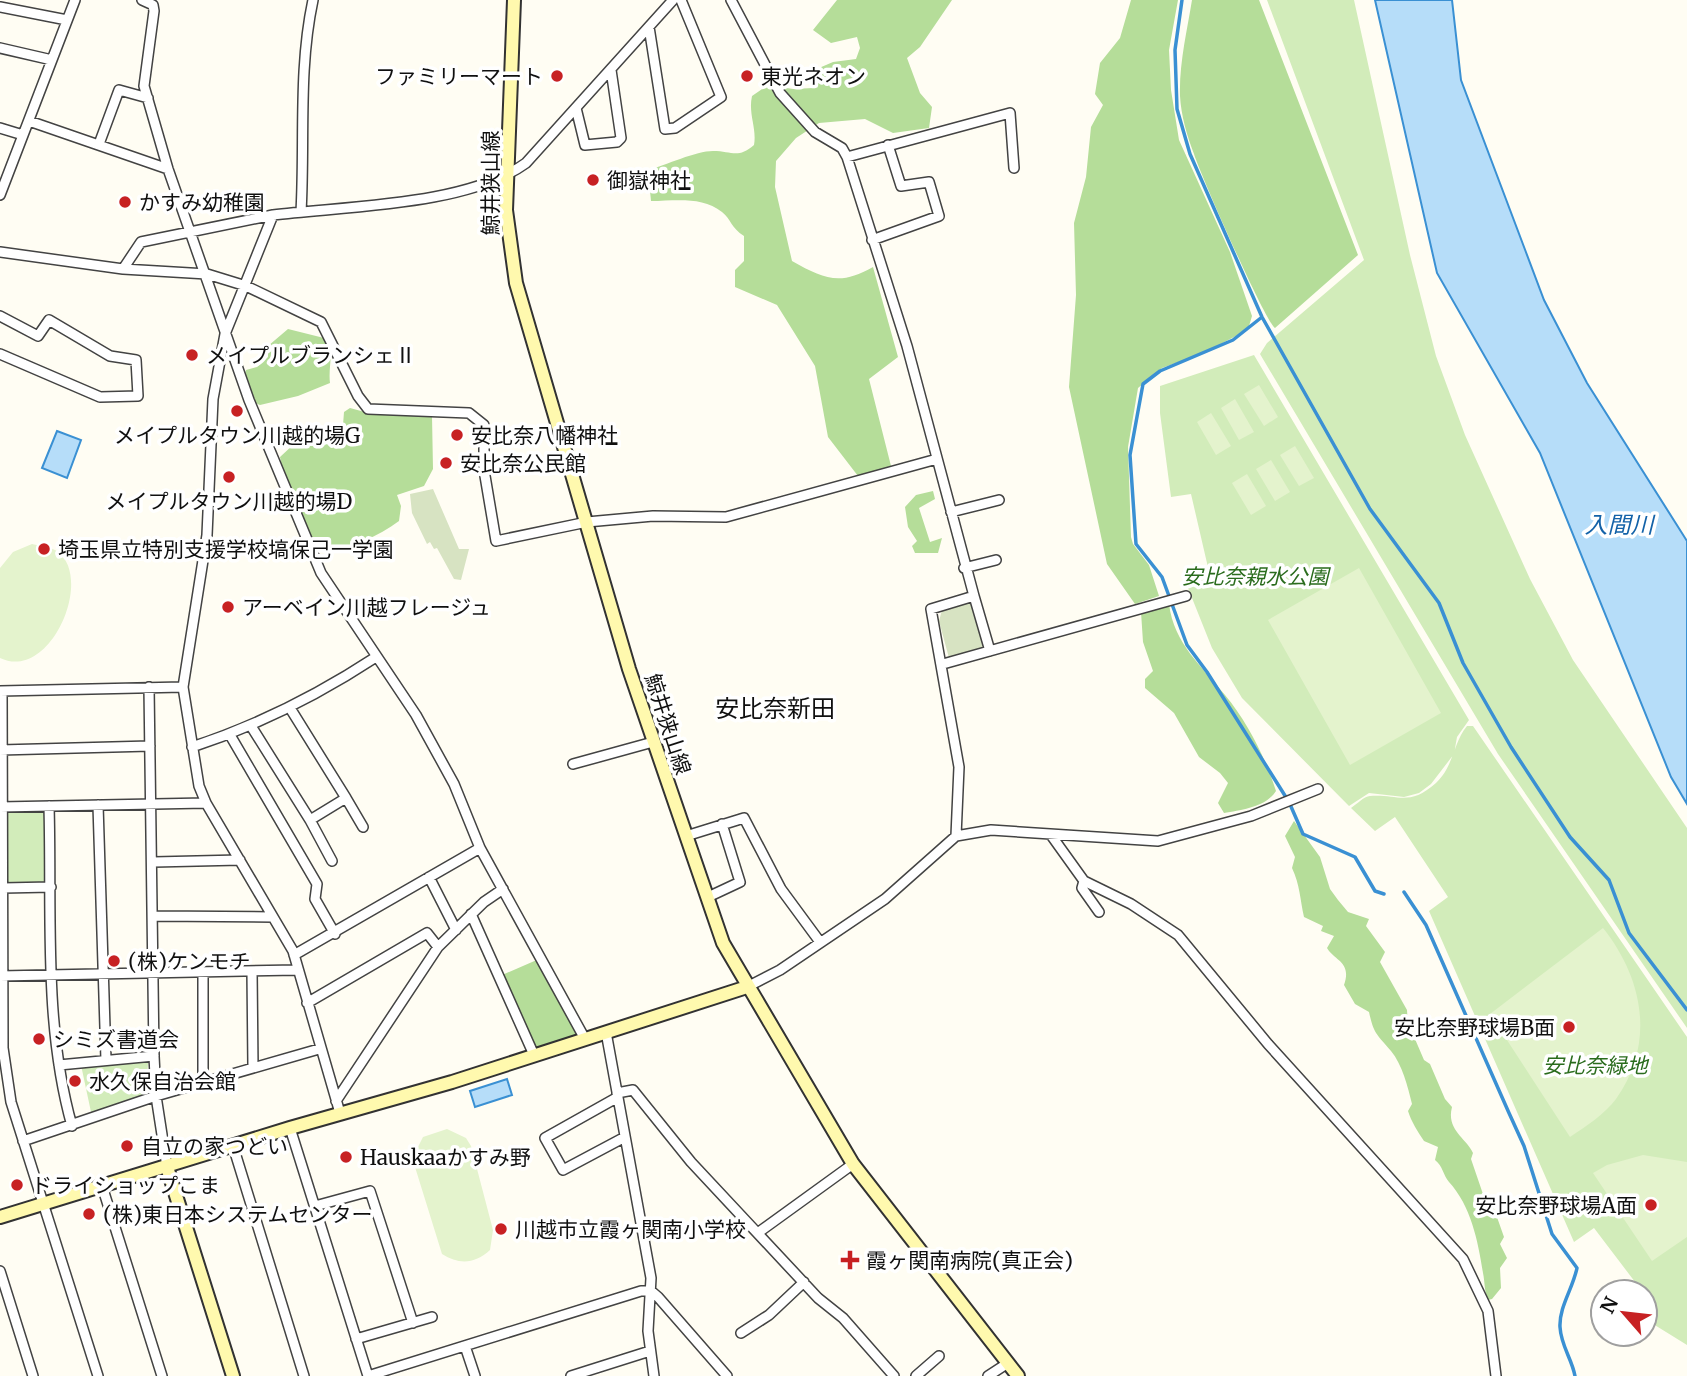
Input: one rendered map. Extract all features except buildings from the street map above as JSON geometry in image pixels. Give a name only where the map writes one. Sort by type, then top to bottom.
[{"type":"main road","name":"鯨井狭山線","points":[[514,0],[506,210],[516,283],[653,742],[723,943],[853,1164],[1018,1376]]},
{"type":"main road","points":[[0,1217],[290,1128],[338,1107],[534,1055],[747,987]]},
{"type":"main road","points":[[167,1167],[233,1376]]},
{"type":"street","points":[[0,195],[75,0]]},
{"type":"street","points":[[142,0],[153,5],[154,10],[144,86],[168,169],[207,274],[225,334],[316,563],[422,725],[454,785],[480,848],[584,1039]]},
{"type":"street","points":[[301,212],[305,128],[302,82],[313,0]]},
{"type":"street","points":[[122,269],[141,242],[192,234],[273,215],[425,198],[508,177],[526,163],[673,0]]},
{"type":"street","points":[[649,27],[665,129],[675,128],[721,97],[681,0]]},
{"type":"street","points":[[731,0],[780,93],[815,132],[842,148],[848,157],[907,346],[964,568],[990,651]]},
{"type":"street","points":[[0,8],[67,19]]},
{"type":"street","points":[[0,48],[52,60]]},
{"type":"street","points":[[576,108],[585,145],[617,142],[621,138],[611,70]]},
{"type":"street","points":[[99,144],[119,90],[148,98]]},
{"type":"street","points":[[848,157],[1010,113],[1014,168]]},
{"type":"street","points":[[29,121],[168,169]]},
{"type":"street","points":[[0,128],[23,135]]},
{"type":"street","points":[[872,240],[939,216],[929,182],[901,186],[888,145]]},
{"type":"street","points":[[273,215],[225,334],[213,399],[207,536],[183,687],[199,786],[206,803],[294,955],[319,1049],[338,1107]]},
{"type":"street","points":[[0,252],[122,269],[207,274],[246,286],[321,322],[358,396],[368,409],[469,413],[484,425],[484,470],[496,541],[587,522],[653,516],[726,517],[937,458]]},
{"type":"street","points":[[0,316],[38,336],[49,320],[110,356],[136,360],[138,396],[100,397],[0,354]]},
{"type":"street","points":[[951,512],[999,500]]},
{"type":"street","points":[[964,568],[996,560]]},
{"type":"street","points":[[956,836],[959,767],[943,664],[930,609],[974,596]]},
{"type":"street","points":[[943,664],[1181,598]]},
{"type":"street","points":[[192,747],[251,726],[290,708],[376,657]]},
{"type":"street","points":[[149,687],[156,1097],[167,1167]]},
{"type":"street","points":[[98,1376],[45,1203],[23,1141],[12,1102],[1,1035],[1,691],[183,687]]},
{"type":"street","points":[[290,708],[363,827]]},
{"type":"street","points":[[251,726],[310,820],[332,861]]},
{"type":"street","points":[[230,734],[317,884],[315,899],[335,934]]},
{"type":"street","points":[[573,764],[653,742]]},
{"type":"street","points":[[2,750],[150,746]]},
{"type":"street","points":[[747,987],[780,970],[902,886],[956,836],[991,831],[1143,841],[1172,839],[1251,816],[1318,789]]},
{"type":"street","points":[[310,820],[346,798]]},
{"type":"street","points":[[2,806],[206,803]]},
{"type":"street","points":[[98,805],[106,1060]]},
{"type":"street","points":[[49,806],[51,976],[59,1065],[72,1126]]},
{"type":"street","points":[[686,836],[744,818],[781,889],[820,942]]},
{"type":"street","points":[[708,897],[740,882],[722,824]]},
{"type":"street","points":[[1051,835],[1084,881],[1131,904],[1178,935],[1268,1044],[1463,1259],[1488,1311],[1496,1376]]},
{"type":"street","points":[[294,955],[335,934],[480,848]]},
{"type":"street","points":[[153,862],[240,860]]},
{"type":"street","points":[[429,877],[456,930]]},
{"type":"street","points":[[1084,881],[1082,888],[1098,912]]},
{"type":"street","points":[[3,888],[51,887]]},
{"type":"street","points":[[338,1107],[438,947],[471,914],[503,889]]},
{"type":"street","points":[[471,914],[534,1055]]},
{"type":"street","points":[[153,916],[273,917]]},
{"type":"street","points":[[307,1003],[427,933],[438,947]]},
{"type":"street","points":[[2,976],[297,970]]},
{"type":"street","points":[[252,971],[253,1067]]},
{"type":"street","points":[[203,972],[203,1082]]},
{"type":"street","points":[[606,1032],[651,1291],[648,1317],[654,1376]]},
{"type":"street","points":[[23,1141],[203,1082],[319,1049]]},
{"type":"street","points":[[59,1065],[155,1056]]},
{"type":"street","points":[[625,1137],[563,1170],[545,1138],[618,1095],[633,1090],[691,1162],[825,1305],[843,1318],[894,1376]]},
{"type":"street","points":[[290,1128],[368,1376],[641,1291],[651,1291],[727,1376]]},
{"type":"street","points":[[233,1146],[304,1376]]},
{"type":"street","points":[[759,1233],[853,1164]]},
{"type":"street","points":[[102,1186],[162,1376]]},
{"type":"street","points":[[315,1206],[370,1191],[413,1323]]},
{"type":"street","points":[[0,1270],[33,1376]]},
{"type":"street","points":[[741,1333],[769,1315],[804,1282]]},
{"type":"street","points":[[356,1339],[432,1317]]},
{"type":"street","points":[[465,1346],[475,1376]]},
{"type":"street","points":[[571,1376],[650,1351]]},
{"type":"street","points":[[916,1376],[939,1356]]},
{"type":"street","points":[[988,1376],[1007,1363]]},
{"type":"green space","points":[[837,0],[952,0],[920,47],[907,58],[920,93],[932,107],[929,128],[893,133],[865,119],[819,123],[796,138],[776,161],[775,187],[792,261],[832,278],[851,277],[873,267],[898,357],[869,379],[891,466],[858,476],[828,437],[815,366],[777,305],[735,287],[735,270],[744,261],[744,236],[714,207],[688,200],[651,201],[648,170],[706,152],[744,152],[754,145],[755,139],[752,96],[768,85],[793,89],[813,88],[812,71],[833,62],[856,59],[860,48],[857,37],[831,43],[813,30]]},
{"type":"green space","points":[[1131,0],[1178,0],[1169,50],[1171,90],[1179,140],[1230,252],[1252,316],[1249,326],[1236,336],[1201,354],[1162,368],[1138,388],[1128,447],[1131,537],[1133,544],[1149,565],[1159,596],[1135,604],[1107,564],[1069,387],[1076,295],[1074,223],[1086,177],[1091,127],[1103,105],[1095,94],[1100,63],[1120,38]]},
{"type":"green space","points":[[1192,0],[1259,0],[1358,255],[1275,328],[1259,301],[1220,217],[1199,168],[1185,125],[1180,84]]},
{"type":"green space","points":[[1267,0],[1354,0],[1410,255],[1436,356],[1465,435],[1530,579],[1573,660],[1687,828],[1687,1028],[1498,754],[1260,354],[1267,343],[1364,260]]},
{"type":"green space","points":[[288,329],[328,339],[331,349],[330,383],[298,396],[260,405],[255,403],[244,377],[246,370],[257,367],[268,357],[268,346]]},
{"type":"green space","name":"安比奈親水公園","points":[[1254,355],[1469,720],[1457,737],[1454,754],[1431,784],[1419,793],[1404,797],[1369,793],[1349,806],[1242,698],[1212,648],[1188,588],[1210,576],[1191,494],[1171,497],[1160,413],[1160,386]]},
{"type":"green space","points":[[1259,385],[1278,417],[1264,426],[1244,394]]},
{"type":"green space","points":[[1235,399],[1254,432],[1239,440],[1221,408]]},
{"type":"green space","points":[[350,408],[372,414],[432,416],[433,469],[424,486],[397,495],[401,506],[399,521],[364,541],[326,553],[318,547],[303,525],[280,457],[294,444],[343,425],[344,412]]},
{"type":"green space","points":[[1211,413],[1231,446],[1216,455],[1197,422]]},
{"type":"green space","points":[[1295,446],[1314,478],[1299,486],[1280,455]]},
{"type":"green space","points":[[1271,460],[1290,492],[1275,501],[1256,469]]},
{"type":"green space","points":[[1247,474],[1266,506],[1251,515],[1232,483]]},
{"type":"green space","points":[[433,489],[459,549],[469,549],[461,580],[454,579],[437,548],[434,549],[430,542],[427,544],[412,513],[410,494]]},
{"type":"green space","points":[[933,491],[935,499],[919,508],[930,542],[942,538],[938,553],[915,553],[912,546],[917,541],[908,527],[905,507],[916,495]]},
{"type":"green space","points":[[32,544],[56,550],[68,565],[71,583],[69,604],[50,642],[35,655],[18,661],[0,658],[0,568],[13,552]]},
{"type":"green space","points":[[1359,568],[1441,713],[1350,765],[1268,620]]},
{"type":"green space","points":[[972,602],[984,649],[949,658],[939,621],[942,610]]},
{"type":"green space","points":[[1169,604],[1183,643],[1233,706],[1267,766],[1276,791],[1260,804],[1224,813],[1218,803],[1228,783],[1220,773],[1199,757],[1174,713],[1145,688],[1145,679],[1153,671],[1143,642],[1141,612]]},
{"type":"green space","name":"安比奈緑地","points":[[1467,726],[1473,726],[1687,1037],[1687,1345],[1659,1328],[1659,1278],[1632,1278],[1594,1228],[1574,1242],[1429,911],[1448,897],[1395,817],[1375,831],[1351,808],[1368,796],[1403,798],[1427,790],[1442,776]]},
{"type":"green space","points":[[7,810],[46,810],[47,884],[8,884]]},
{"type":"green space","points":[[1294,821],[1320,857],[1330,889],[1338,900],[1348,912],[1369,919],[1366,926],[1385,952],[1380,962],[1407,1010],[1408,1026],[1416,1036],[1424,1060],[1430,1064],[1445,1099],[1452,1107],[1454,1128],[1473,1153],[1471,1159],[1484,1197],[1492,1203],[1504,1237],[1500,1244],[1507,1258],[1500,1268],[1501,1288],[1492,1299],[1488,1300],[1479,1249],[1468,1213],[1457,1191],[1435,1160],[1438,1147],[1424,1141],[1411,1119],[1408,1111],[1412,1104],[1398,1062],[1377,1034],[1369,1012],[1355,1004],[1344,985],[1346,971],[1327,948],[1334,936],[1321,931],[1323,926],[1304,917],[1292,868],[1295,857],[1285,836]]},
{"type":"green space","name":"安比奈野球場B面","points":[[1603,928],[1628,968],[1640,1011],[1640,1033],[1629,1078],[1616,1099],[1601,1115],[1570,1137],[1490,1014]]},
{"type":"green space","points":[[539,959],[578,1034],[534,1048],[502,975]]},
{"type":"green space","points":[[145,1060],[148,1063],[146,1097],[91,1112],[81,1065]]},
{"type":"green space","points":[[447,1129],[466,1138],[471,1146],[493,1230],[490,1250],[473,1260],[455,1260],[442,1254],[415,1167],[414,1155],[423,1137]]},
{"type":"green space","name":"安比奈野球場A面","points":[[1643,1155],[1687,1162],[1687,1237],[1652,1261],[1593,1173],[1607,1165]]},
{"type":"water","name":"入間川","points":[[1375,0],[1452,0],[1461,80],[1544,300],[1587,383],[1687,541],[1687,804],[1671,777],[1540,453],[1437,273]]},
{"type":"water","points":[[57,431],[81,440],[67,478],[42,468]]},
{"type":"water","points":[[507,1079],[512,1095],[475,1107],[470,1091]]},
{"type":"waterway","points":[[1182,0],[1175,50],[1177,109],[1190,154],[1262,317],[1370,509],[1439,603],[1463,663],[1511,747],[1570,837],[1609,880],[1629,933],[1687,1010]]},
{"type":"waterway","points":[[1262,317],[1233,340],[1160,371],[1143,384],[1130,455],[1136,544],[1162,577],[1187,645],[1289,802],[1303,834],[1355,857],[1375,891],[1384,894]]},
{"type":"waterway","points":[[1404,892],[1426,925],[1524,1146],[1552,1234],[1577,1268],[1560,1320],[1562,1340],[1575,1376]]},
{"type":"place","name":"ファミリーマート","points":[[557,76]]},
{"type":"place","name":"東光ネオン","points":[[747,76]]},
{"type":"place","name":"御嶽神社","points":[[593,180]]},
{"type":"place","name":"かすみ幼稚園","points":[[125,202]]},
{"type":"place","name":"メイプルブランシェⅡ","points":[[192,355]]},
{"type":"place","name":"メイプルタウン川越的場G","points":[[237,411]]},
{"type":"place","name":"安比奈八幡神社","points":[[457,435]]},
{"type":"place","name":"安比奈公民館","points":[[446,463]]},
{"type":"place","name":"メイプルタウン川越的場D","points":[[229,477]]},
{"type":"place","name":"埼玉県立特別支援学校塙保己一学園","points":[[44,549]]},
{"type":"place","name":"アーベイン川越フレージュ","points":[[228,607]]},
{"type":"place","name":"(株)ケンモチ","points":[[114,961]]},
{"type":"place","name":"安比奈野球場B面","points":[[1569,1027]]},
{"type":"place","name":"シミズ書道会","points":[[39,1039]]},
{"type":"place","name":"水久保自治会館","points":[[75,1081]]},
{"type":"place","name":"自立の家つどい","points":[[127,1146]]},
{"type":"place","name":"Hauskaaかすみ野","points":[[346,1157]]},
{"type":"place","name":"ドライショップこま","points":[[17,1185]]},
{"type":"place","name":"安比奈野球場A面","points":[[1651,1205]]},
{"type":"place","name":"(株)東日本システムセンター","points":[[89,1214]]},
{"type":"place","name":"川越市立霞ヶ関南小学校","points":[[501,1229]]},
{"type":"place","name":"霞ヶ関南病院(真正会)","points":[[850,1260]]},
{"type":"district","name":"安比奈新田","points":[[775,708]]}]
